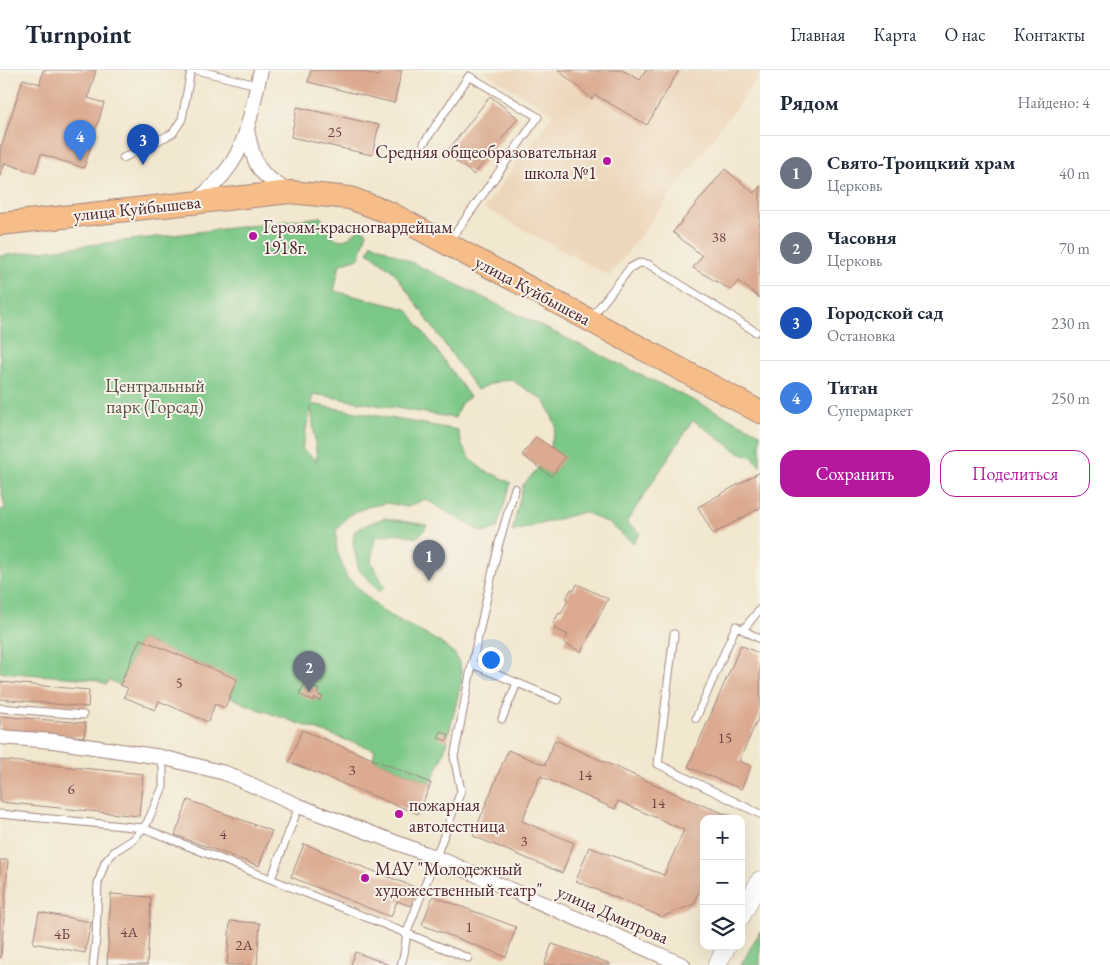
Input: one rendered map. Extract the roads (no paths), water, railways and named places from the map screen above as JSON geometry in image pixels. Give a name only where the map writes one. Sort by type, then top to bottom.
[{"type":"main road","name":"улица Куйбышева","points":[[0,224],[290,192],[350,198],[390,214],[448,244],[760,412]]},
{"type":"street","points":[[196,202],[227,170],[238,153],[247,130],[261,70]]},
{"type":"street","points":[[247,130],[252,155],[260,171],[274,184],[290,192]]},
{"type":"street","name":"улица Дмитрова","points":[[0,737],[53,741],[161,757],[225,773],[299,806],[440,859],[683,965]]},
{"type":"street","points":[[745,909],[760,880]]},
{"type":"street","points":[[717,965],[725,950]]},
{"type":"lane","points":[[123,158],[173,133],[182,119],[191,70]]},
{"type":"lane","points":[[196,70],[257,85]]},
{"type":"lane","points":[[424,143],[469,76],[538,117],[448,244]]},
{"type":"lane","points":[[589,320],[630,268],[639,263],[648,264],[756,332]]},
{"type":"lane","points":[[401,965],[407,932],[440,859],[461,791],[454,756],[498,543],[515,488]]},
{"type":"lane","points":[[743,630],[760,609]]},
{"type":"lane","points":[[696,718],[736,626],[760,639]]},
{"type":"lane","points":[[674,634],[658,764],[760,814]]},
{"type":"lane","points":[[472,664],[558,700]]},
{"type":"lane","points":[[502,719],[517,682]]},
{"type":"lane","points":[[0,708],[83,715]]},
{"type":"lane","points":[[93,965],[98,884],[105,862],[115,850],[134,839],[147,822],[163,787],[161,757]]},
{"type":"lane","points":[[271,879],[299,806]]},
{"type":"lane","points":[[0,814],[143,828],[468,958]]},
{"type":"place","name":"Титан","points":[[80,161]]},
{"type":"place","name":"Средняя общеобразовательная школа №1","points":[[607,161]]},
{"type":"place","name":"Городской сад","points":[[143,165]]},
{"type":"place","name":"Героям-красногвардейцам 1918г.","points":[[253,236]]},
{"type":"place","name":"Свято-Троицкий храм","points":[[429,581]]},
{"type":"place","name":"Часовня","points":[[309,692]]},
{"type":"place","name":"пожарная автолестница","points":[[399,814]]},
{"type":"place","name":"МАУ \"Молодежный художественный театр\"","points":[[365,878]]},
{"type":"park label","name":"Центральный парк (Горсад)","points":[[155,395]]}]
